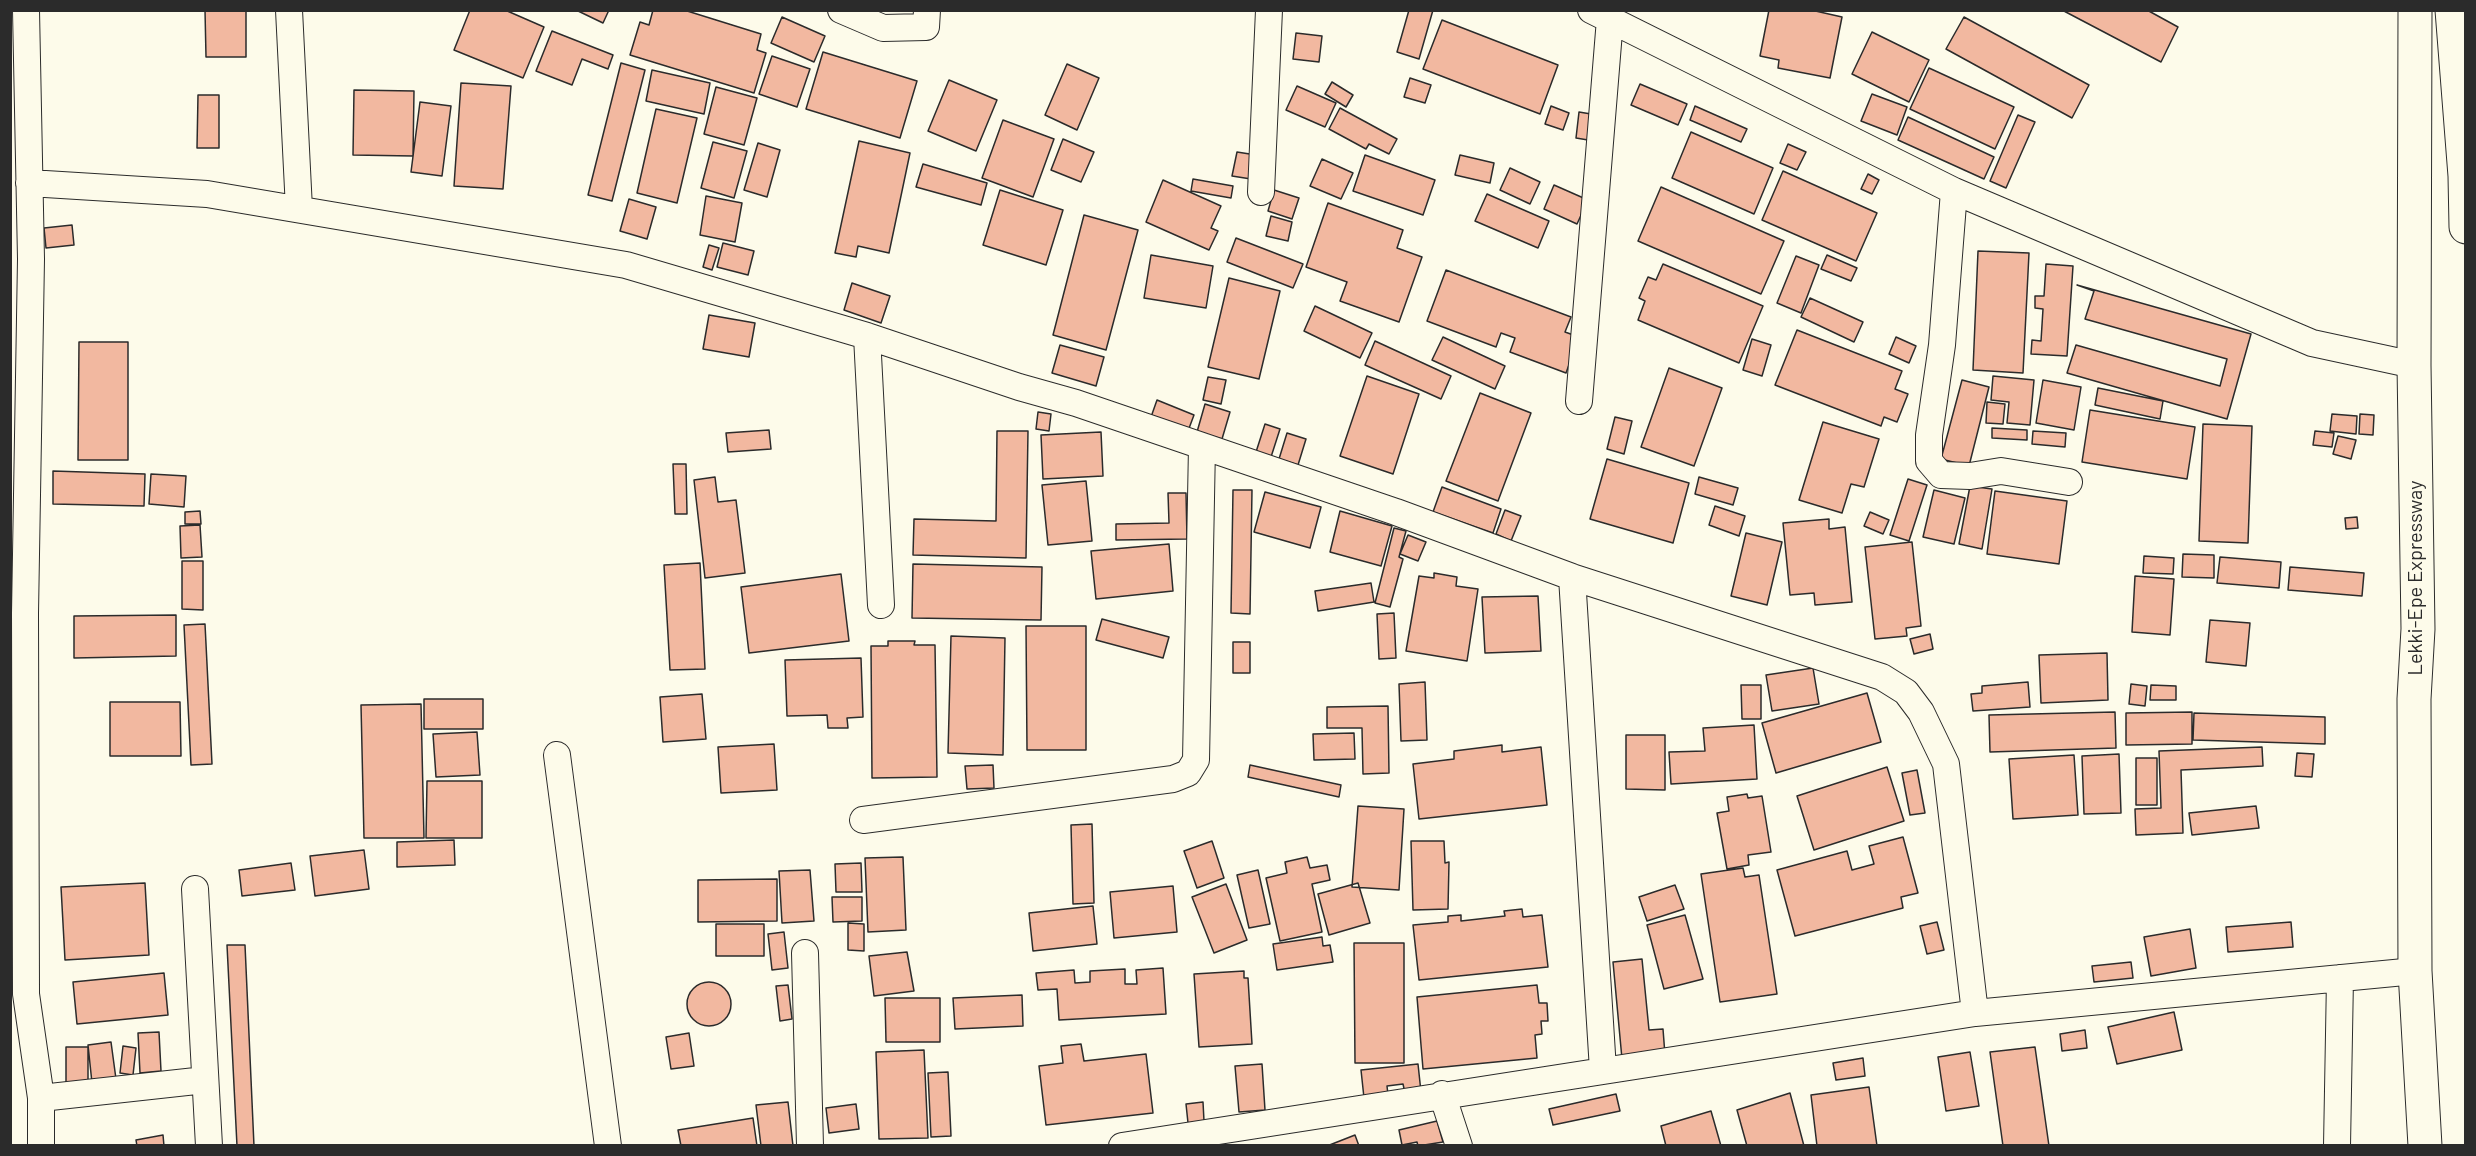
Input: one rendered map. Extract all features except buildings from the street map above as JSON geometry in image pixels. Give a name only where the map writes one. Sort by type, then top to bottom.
[{"type":"highway","name":"Lekki-Epe Expressway","points":[[2415,10],[2414,364],[2418,629],[2414,699],[2415,971],[2425,1146]]},
{"type":"highway","points":[[2452,10],[2465,176],[2466,227]]},
{"type":"street","points":[[26,10],[29,183],[21,260],[18,994],[41,1098],[41,1146]]},
{"type":"street","points":[[289,10],[299,208]]},
{"type":"street","points":[[842,10],[883,28],[926,27],[927,10]]},
{"type":"street","points":[[1261,192],[1269,10]]},
{"type":"street","points":[[1579,401],[1601,15],[1954,191],[2312,343],[2414,364]]},
{"type":"street","points":[[29,183],[207,194],[626,265],[867,336],[1396,512],[1572,577],[1882,677],[1906,692],[1921,712],[1946,764],[1975,1013]]},
{"type":"street","points":[[1954,191],[1942,345],[1929,435],[1929,461],[1941,475],[1970,476],[2001,471],[2069,482]]},
{"type":"street","points":[[867,336],[881,605]]},
{"type":"street","points":[[863,820],[1173,779],[1188,772],[1196,760],[1202,446]]},
{"type":"street","points":[[1572,577],[1604,1070]]},
{"type":"street","points":[[557,755],[608,1146]]},
{"type":"street","points":[[195,889],[209,1146]]},
{"type":"street","points":[[805,953],[810,1146]]},
{"type":"street","points":[[1122,1146],[1442,1094],[1975,1013],[2415,971]]},
{"type":"street","points":[[2337,1146],[2340,978]]},
{"type":"street","points":[[41,1098],[205,1080]]},
{"type":"street","points":[[1442,1094],[1460,1146]]}]
